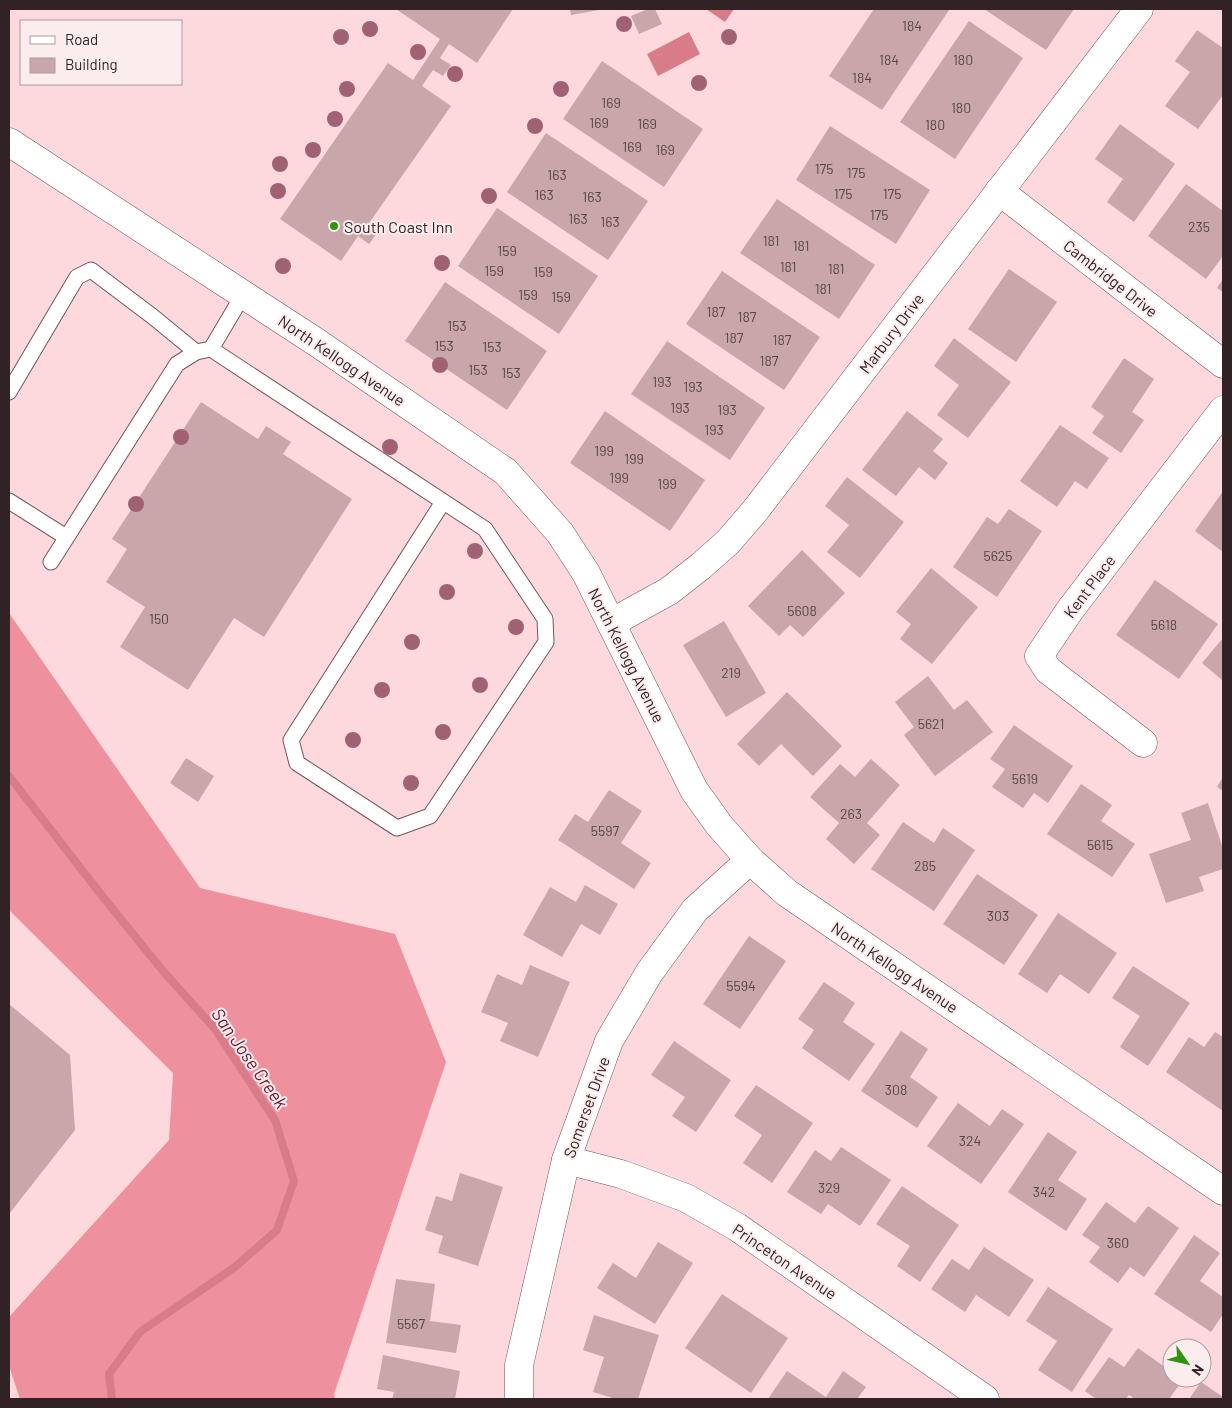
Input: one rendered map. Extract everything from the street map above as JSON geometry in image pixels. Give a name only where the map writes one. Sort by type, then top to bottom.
[{"type":"street","name":"Marbury Drive","points":[[611,622],[669,591],[728,542],[754,512],[1139,9]]},
{"type":"street","name":"North Kellogg Avenue","points":[[9,142],[244,295],[506,472],[560,534],[586,572],[694,790],[718,825],[750,860],[787,893],[1223,1191]]},
{"type":"street","name":"Cambridge Drive","points":[[999,191],[1223,364]]},
{"type":"street","name":"Kent Place","points":[[1143,743],[1048,670],[1039,656],[1070,610],[1223,410]]},
{"type":"street","name":"Somerset Drive","points":[[519,1399],[519,1365],[566,1160],[609,1041],[649,973],[695,910],[750,860]]},
{"type":"street","name":"Princeton Avenue","points":[[566,1160],[621,1174],[686,1198],[737,1227],[985,1399]]},
{"type":"lane","points":[[9,392],[77,277],[91,270],[196,352]]},
{"type":"lane","points":[[51,562],[177,364],[196,352],[211,348],[244,295]]},
{"type":"lane","points":[[211,348],[484,529],[546,619],[546,642],[430,816],[396,828],[297,763],[291,740],[443,502]]},
{"type":"lane","points":[[9,501],[66,537]]},
{"type":"shaded area","points":[[706,9],[734,9],[725,22]]},
{"type":"shaded area","points":[[689,32],[700,54],[658,76],[647,54]]},
{"type":"shaded area","points":[[9,613],[200,888],[395,934],[446,1062],[334,1394],[335,1399],[20,1399],[9,1366],[9,1317],[169,1140],[173,1073],[9,910]]},
{"type":"building","points":[[396,9],[513,9],[477,63],[449,44],[440,58],[451,65],[443,76],[433,70],[422,86],[451,106],[367,226],[377,233],[369,244],[358,236],[341,261],[280,219],[388,63],[413,80],[440,39]]},
{"type":"building","points":[[570,9],[599,9],[599,10],[571,15]]},
{"type":"building","points":[[648,9],[655,9],[662,24],[639,34],[631,16]]},
{"type":"building","points":[[874,9],[949,10],[882,110],[829,76]]},
{"type":"building","points":[[984,9],[1074,9],[1046,50]]},
{"type":"building","points":[[969,21],[1023,58],[955,159],[900,122]]},
{"type":"building","points":[[1197,30],[1223,48],[1223,95],[1198,129],[1165,106],[1190,72],[1175,61]]},
{"type":"building","points":[[602,61],[703,129],[664,187],[563,119]]},
{"type":"building","points":[[1120,124],[1175,164],[1134,222],[1107,202],[1123,179],[1095,159]]},
{"type":"building","points":[[830,126],[930,190],[896,244],[796,180]]},
{"type":"building","points":[[546,133],[648,201],[608,260],[507,192]]},
{"type":"building","points":[[1186,184],[1223,211],[1223,256],[1206,279],[1148,236]]},
{"type":"building","points":[[777,199],[875,265],[839,319],[740,253]]},
{"type":"building","points":[[497,208],[598,276],[559,334],[458,266]]},
{"type":"building","points":[[1009,269],[1057,302],[1016,362],[968,329]]},
{"type":"building","points":[[722,271],[820,337],[784,390],[686,324]]},
{"type":"building","points":[[1223,279],[1223,292],[1217,288]]},
{"type":"building","points":[[445,282],[547,351],[507,410],[405,341]]},
{"type":"building","points":[[954,338],[1011,382],[968,438],[937,415],[959,385],[934,366]]},
{"type":"building","points":[[667,341],[765,408],[730,460],[631,394]]},
{"type":"building","points":[[1124,358],[1154,379],[1132,412],[1144,420],[1121,453],[1092,433],[1104,416],[1091,407]]},
{"type":"building","points":[[201,402],[258,439],[266,426],[291,442],[283,454],[352,499],[264,637],[234,618],[188,690],[120,647],[145,607],[106,582],[127,549],[112,539]]},
{"type":"building","points":[[605,411],[705,480],[670,531],[570,463]]},
{"type":"building","points":[[907,411],[943,439],[933,451],[948,463],[935,480],[919,467],[896,496],[862,470]]},
{"type":"building","points":[[1060,425],[1109,458],[1087,489],[1075,481],[1057,507],[1020,481]]},
{"type":"building","points":[[847,477],[904,522],[860,578],[827,552],[849,525],[825,506]]},
{"type":"building","points":[[1223,491],[1223,552],[1195,531]]},
{"type":"building","points":[[1009,509],[1042,531],[997,597],[953,567],[987,517],[998,524]]},
{"type":"building","points":[[802,550],[845,593],[803,637],[790,625],[779,636],[748,606]]},
{"type":"building","points":[[931,568],[978,607],[932,664],[900,639],[911,624],[896,612]]},
{"type":"building","points":[[1155,580],[1218,624],[1179,679],[1116,635]]},
{"type":"building","points":[[724,621],[766,693],[726,717],[683,645]]},
{"type":"building","points":[[1223,638],[1223,681],[1202,663]]},
{"type":"building","points":[[928,676],[954,710],[967,700],[993,732],[935,776],[904,735],[914,727],[895,702]]},
{"type":"building","points":[[787,692],[842,746],[813,776],[781,744],[759,766],[737,744]]},
{"type":"building","points":[[1014,725],[1073,766],[1048,803],[1034,793],[1023,808],[992,787],[1005,769],[990,759]]},
{"type":"building","points":[[186,758],[214,776],[198,802],[170,783]]},
{"type":"building","points":[[871,759],[900,785],[867,823],[880,835],[854,864],[826,839],[839,823],[810,797],[840,764],[855,777]]},
{"type":"building","points":[[1223,777],[1223,791],[1217,787]]},
{"type":"building","points":[[1081,784],[1112,805],[1101,821],[1135,844],[1112,877],[1047,834]]},
{"type":"building","points":[[609,790],[642,811],[621,843],[651,863],[634,889],[558,840],[575,814],[588,822]]},
{"type":"building","points":[[1208,803],[1223,849],[1223,869],[1199,877],[1204,891],[1166,903],[1149,854],[1191,840],[1181,813]]},
{"type":"building","points":[[903,822],[934,843],[943,828],[975,850],[934,911],[871,869]]},
{"type":"building","points":[[977,874],[1038,915],[1004,965],[943,924]]},
{"type":"building","points":[[585,885],[618,904],[600,935],[581,924],[562,957],[523,935],[550,887],[576,902]]},
{"type":"building","points":[[1058,913],[1117,953],[1089,994],[1060,974],[1047,993],[1018,974]]},
{"type":"building","points":[[749,936],[786,961],[740,1029],[703,1004]]},
{"type":"building","points":[[530,965],[570,982],[538,1057],[500,1041],[508,1023],[481,1012],[497,974],[522,985]]},
{"type":"building","points":[[1133,966],[1190,1003],[1148,1066],[1120,1047],[1140,1016],[1112,998]]},
{"type":"building","points":[[824,982],[855,1003],[843,1022],[875,1044],[849,1081],[802,1048],[814,1030],[798,1019]]},
{"type":"building","points":[[9,1004],[70,1055],[75,1130],[9,1214]]},
{"type":"building","points":[[901,1031],[928,1049],[910,1077],[938,1097],[917,1128],[861,1091]]},
{"type":"building","points":[[1215,1032],[1223,1037],[1223,1111],[1166,1072],[1189,1037],[1204,1047]]},
{"type":"building","points":[[674,1041],[731,1080],[696,1132],[672,1116],[685,1097],[651,1075]]},
{"type":"building","points":[[756,1085],[813,1123],[772,1183],[743,1163],[762,1135],[734,1116]]},
{"type":"building","points":[[958,1103],[990,1126],[1002,1109],[1024,1124],[981,1184],[927,1146]]},
{"type":"building","points":[[1048,1132],[1077,1152],[1058,1180],[1087,1199],[1066,1231],[1008,1192]]},
{"type":"building","points":[[841,1147],[891,1180],[860,1226],[828,1204],[821,1214],[787,1192],[815,1150],[831,1161]]},
{"type":"building","points":[[460,1173],[503,1187],[478,1266],[438,1253],[443,1236],[425,1230],[436,1196],[452,1201]]},
{"type":"building","points":[[902,1186],[959,1225],[920,1282],[897,1266],[910,1246],[876,1224]]},
{"type":"building","points":[[1106,1202],[1135,1223],[1148,1206],[1179,1228],[1144,1277],[1130,1267],[1118,1283],[1089,1262],[1100,1247],[1082,1235]]},
{"type":"building","points":[[1194,1235],[1220,1253],[1200,1281],[1223,1297],[1223,1314],[1211,1332],[1154,1294]]},
{"type":"building","points":[[658,1242],[693,1263],[655,1324],[597,1288],[613,1263],[636,1278]]},
{"type":"building","points":[[984,1247],[1034,1280],[1009,1317],[976,1295],[965,1312],[931,1289],[952,1259],[969,1270]]},
{"type":"building","points":[[396,1279],[435,1284],[430,1321],[461,1325],[456,1353],[386,1343]]},
{"type":"building","points":[[1048,1287],[1113,1329],[1072,1392],[1038,1370],[1057,1341],[1026,1321]]},
{"type":"building","points":[[722,1294],[788,1338],[751,1393],[685,1348]]},
{"type":"building","points":[[594,1315],[659,1335],[638,1399],[616,1399],[593,1392],[604,1357],[583,1350]]},
{"type":"building","points":[[1138,1348],[1162,1365],[1162,1388],[1177,1388],[1169,1399],[1135,1399],[1129,1395],[1126,1399],[1096,1399],[1085,1391],[1109,1357],[1124,1367]]},
{"type":"building","points":[[383,1355],[460,1371],[455,1399],[392,1399],[394,1392],[377,1389]]},
{"type":"building","points":[[787,1371],[826,1397],[843,1371],[866,1387],[857,1399],[768,1399]]},
{"type":"building","points":[[1197,1388],[1210,1388],[1223,1397],[1223,1399],[1189,1399]]},
{"type":"waterway","name":"San Jose Creek","points":[[9,776],[163,971],[215,1029],[275,1120],[294,1181],[277,1230],[235,1267],[140,1332],[109,1374],[112,1399]]},
{"type":"place","name":"South Coast Inn","points":[[334,226]]}]
